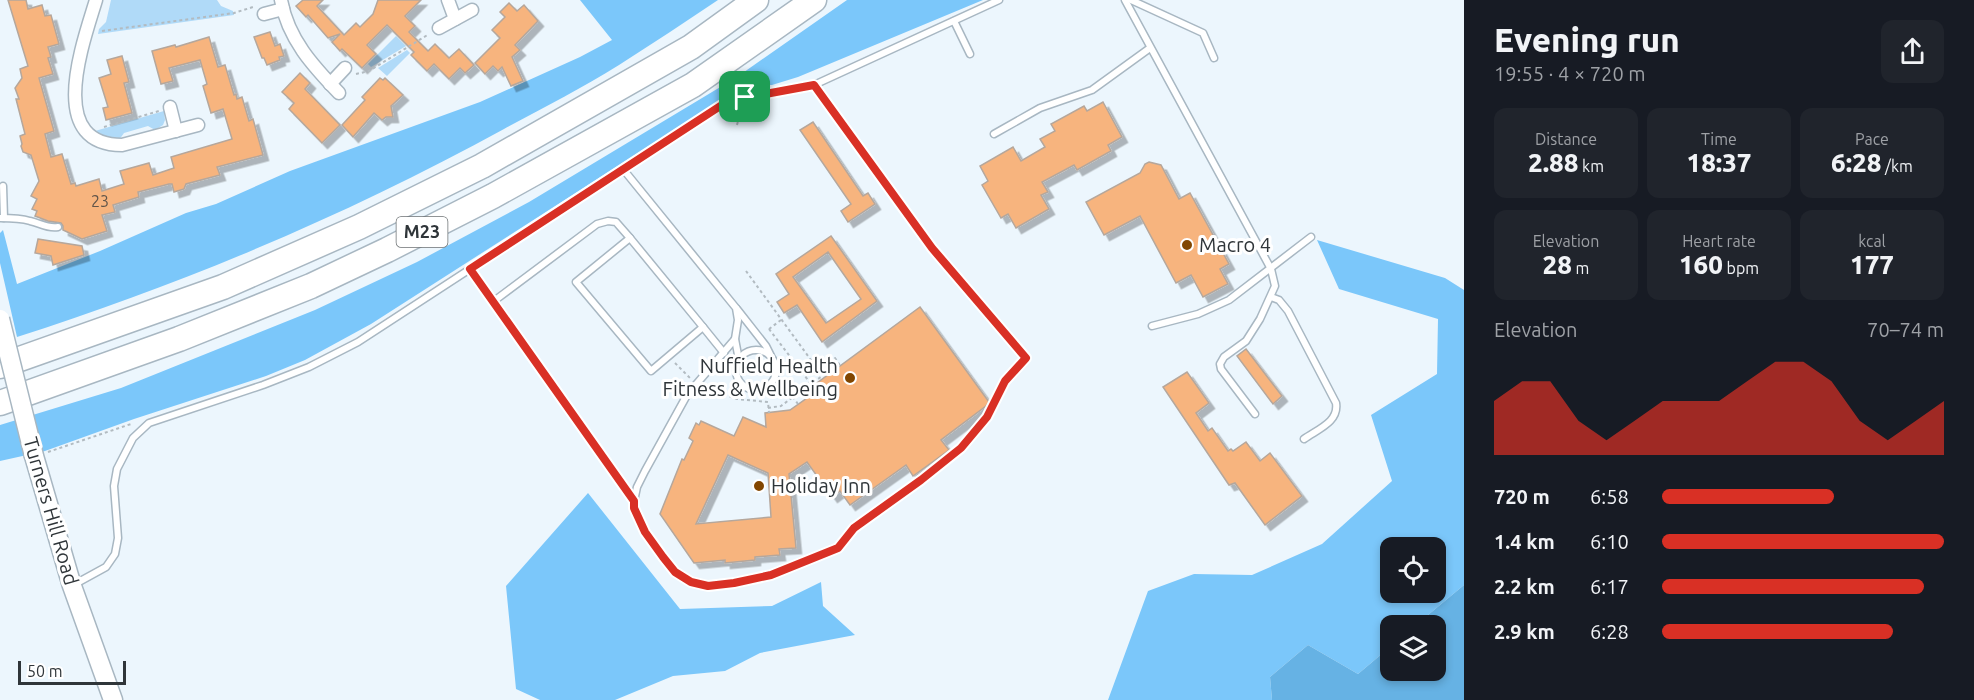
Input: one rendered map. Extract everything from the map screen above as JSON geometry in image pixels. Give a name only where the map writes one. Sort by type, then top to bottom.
[{"type":"highway","name":"M23","points":[[0,366],[223,287],[359,226],[482,166],[691,47],[756,0]]},
{"type":"highway","name":"M23","points":[[0,403],[180,339],[310,286],[387,250],[493,196],[693,85],[814,0]]},
{"type":"street","points":[[96,0],[86,32],[74,90],[79,122],[85,132],[97,141],[110,145],[122,145],[198,125]]},
{"type":"street","points":[[448,0],[455,19]]},
{"type":"street","points":[[264,14],[282,4],[299,48],[339,93]]},
{"type":"street","points":[[439,28],[472,10]]},
{"type":"street","points":[[330,84],[345,68]]},
{"type":"street","points":[[170,107],[176,130]]},
{"type":"street","name":"Turners Hill Road","points":[[0,319],[34,456],[72,586],[113,700]]},
{"type":"lane","points":[[72,586],[106,567],[115,554],[117,538],[114,486],[117,470],[133,438],[149,423],[263,386],[309,367],[358,342],[728,101],[814,85],[999,0]]},
{"type":"lane","points":[[1125,0],[1271,269],[1275,286],[1271,297],[1246,341],[1224,357],[1220,364],[1221,369],[1255,414]]},
{"type":"lane","points":[[1131,0],[1203,33],[1214,58]]},
{"type":"lane","points":[[954,21],[970,54]]},
{"type":"lane","points":[[994,134],[1040,108],[1092,90],[1150,48]]},
{"type":"lane","points":[[735,339],[687,395],[637,487],[634,501],[634,508],[645,532],[675,572],[691,582],[708,586],[771,575],[838,548],[854,528],[961,448],[987,417],[1005,381],[1026,358],[932,248],[814,85]]},
{"type":"lane","points":[[623,169],[736,308],[759,337],[772,358],[776,371],[775,377],[767,387],[748,388],[737,373],[739,360],[735,339],[738,320],[736,308]]},
{"type":"lane","points":[[3,186],[2,218],[32,221],[48,228],[58,227]]},
{"type":"lane","points":[[634,501],[494,301],[597,224],[608,221],[616,222],[724,353]]},
{"type":"lane","points":[[1152,327],[1198,314],[1229,300],[1311,237]]},
{"type":"lane","points":[[630,238],[576,282],[651,371],[703,327]]},
{"type":"lane","points":[[1271,297],[1279,300],[1288,311],[1336,403],[1337,412],[1334,419],[1304,439]]},
{"type":"lane","points":[[739,360],[743,355],[755,350],[762,350],[772,358]]},
{"type":"path","points":[[86,32],[234,12]]},
{"type":"path","points":[[345,68],[352,75],[369,71],[439,28]]},
{"type":"path","points":[[737,125],[745,97]]},
{"type":"path","points":[[85,132],[170,107]]},
{"type":"path","points":[[470,269],[494,301]]},
{"type":"path","points":[[746,271],[819,371],[835,358],[839,365],[781,406],[768,408]]},
{"type":"path","points":[[759,337],[782,320]]},
{"type":"path","points":[[769,329],[811,384]]},
{"type":"path","points":[[669,356],[681,370],[714,392],[737,399],[768,402],[769,412]]},
{"type":"path","points":[[793,397],[798,404]]},
{"type":"path","points":[[34,456],[136,423],[149,423]]},
{"type":"shaded area","points":[[111,0],[217,0],[221,6],[233,11],[234,15],[98,34],[99,29],[106,22]]},
{"type":"shaded area","points":[[580,0],[718,0],[591,82],[386,190],[266,245],[204,270],[143,294],[17,337],[0,263],[0,233],[3,230],[17,284],[186,213],[216,204],[290,171],[480,102],[612,40]]},
{"type":"shaded area","points":[[847,0],[983,0],[798,77],[772,85],[744,85],[371,324],[305,360],[266,376],[45,451],[0,461],[0,425],[121,388],[315,310],[417,262],[529,202],[737,77]]},
{"type":"shaded area","points":[[396,36],[406,46],[371,67],[368,64]]},
{"type":"shaded area","points":[[407,50],[410,53],[387,76],[378,68]]},
{"type":"shaded area","points":[[164,111],[163,125],[155,130],[148,126],[124,133],[119,140],[106,139],[95,131]]},
{"type":"shaded area","points":[[1317,240],[1445,278],[1464,290],[1464,585],[1446,600],[1446,537],[1380,537],[1380,603],[1442,603],[1428,615],[1380,615],[1380,655],[1358,674],[1308,645],[1270,677],[1272,700],[1108,700],[1148,591],[1194,574],[1252,575],[1322,544],[1392,481],[1371,415],[1437,374],[1438,319],[1339,289]]},
{"type":"shaded area","points":[[588,493],[680,609],[772,606],[821,582],[823,606],[855,635],[760,653],[725,671],[673,676],[615,700],[540,700],[516,689],[506,586]]},
{"type":"shaded area","points":[[1464,585],[1464,700],[1272,700],[1270,677],[1308,645],[1358,674],[1380,655],[1380,681],[1446,681],[1446,615],[1428,615],[1442,603],[1446,603],[1446,600]]},
{"type":"building","points":[[8,0],[26,0],[28,9],[42,5],[45,16],[51,15],[59,44],[48,47],[51,57],[48,58],[53,74],[39,78],[54,131],[45,134],[51,157],[62,154],[71,184],[75,183],[76,186],[99,179],[102,191],[124,184],[120,171],[149,163],[153,175],[174,168],[171,157],[232,139],[223,109],[211,113],[203,86],[207,84],[200,60],[169,68],[173,81],[161,84],[152,51],[175,45],[176,47],[209,37],[218,67],[225,65],[234,95],[236,94],[237,99],[242,97],[249,121],[253,119],[263,155],[217,167],[220,175],[186,184],[184,189],[174,192],[172,184],[169,184],[138,192],[139,197],[113,205],[115,212],[102,215],[107,231],[82,239],[63,230],[61,223],[35,216],[37,211],[32,209],[37,199],[31,196],[39,181],[31,155],[23,152],[21,146],[20,136],[25,134],[15,88],[22,78],[20,69],[28,66]]},
{"type":"building","points":[[303,0],[323,0],[317,6],[344,35],[356,23],[360,27],[373,14],[378,0],[421,0],[405,16],[415,26],[409,32],[428,51],[435,44],[449,58],[459,49],[474,65],[465,73],[460,68],[449,79],[434,64],[427,71],[411,55],[414,52],[387,25],[367,45],[376,54],[362,68],[332,42],[340,34],[328,38],[308,15],[306,17],[296,6]]},
{"type":"building","points":[[509,3],[517,11],[524,5],[538,21],[515,45],[520,50],[512,57],[523,81],[511,86],[502,67],[498,71],[493,66],[485,74],[475,63],[500,38],[492,30],[505,17],[500,12]]},
{"type":"building","points":[[270,32],[275,46],[280,44],[284,56],[267,65],[254,37]]},
{"type":"building","points":[[122,56],[129,82],[124,83],[132,113],[106,120],[103,108],[108,107],[99,78],[111,74],[107,60]]},
{"type":"building","points":[[300,73],[310,83],[305,89],[340,125],[322,143],[289,109],[294,103],[282,92]]},
{"type":"building","points":[[380,78],[383,80],[385,78],[403,95],[391,106],[393,117],[386,117],[382,120],[374,113],[353,137],[342,125],[365,100],[362,97]]},
{"type":"building","points":[[1103,102],[1122,137],[1108,145],[1111,151],[1077,170],[1074,165],[1042,182],[1048,192],[1041,195],[1049,209],[1016,228],[1008,214],[1001,218],[982,185],[988,181],[980,166],[1013,147],[1021,161],[1045,147],[1040,139],[1055,131],[1051,124],[1084,106],[1087,111]]},
{"type":"building","points":[[813,122],[863,196],[868,193],[875,204],[848,222],[841,211],[851,204],[800,130]]},
{"type":"building","name":"Macro 4","points":[[1149,162],[1161,165],[1179,199],[1190,193],[1229,264],[1220,269],[1228,284],[1203,297],[1191,275],[1176,283],[1140,216],[1104,235],[1086,202],[1140,173],[1145,164]]},
{"type":"building","points":[[831,236],[877,301],[822,342],[797,305],[784,313],[777,302],[789,294],[776,274]],"holes":[[[828,252],[861,299],[826,323],[793,277]]]},
{"type":"building","points":[[38,239],[82,246],[84,255],[53,265],[51,256],[35,253]]},
{"type":"building","points":[[920,307],[989,402],[941,440],[949,450],[913,476],[906,465],[850,505],[840,491],[832,497],[807,462],[789,474],[796,548],[779,549],[780,555],[755,557],[755,560],[694,563],[660,514],[682,459],[684,460],[693,441],[689,438],[696,423],[699,425],[701,421],[734,436],[743,417],[766,427],[765,413],[790,410],[821,388],[817,383]],"holes":[[[728,455],[768,473],[771,517],[696,524]]]},
{"type":"building","points":[[1246,349],[1282,396],[1273,404],[1237,356]]},
{"type":"building","points":[[1187,372],[1209,403],[1196,413],[1208,431],[1212,428],[1228,451],[1231,449],[1233,451],[1246,442],[1260,461],[1270,453],[1302,496],[1265,525],[1235,483],[1229,485],[1163,387]]},
{"type":"place","name":"Macro 4","points":[[1187,245]]},
{"type":"place","name":"Nuffield Health Fitness & Wellbeing","points":[[850,378]]},
{"type":"place","name":"Holiday Inn","points":[[759,486]]},
{"type":"route","points":[[814,85],[932,248],[1026,358],[1005,381],[987,417],[961,448],[854,528],[838,548],[771,575],[708,586],[691,582],[675,572],[663,557],[645,532],[634,508],[634,501],[470,269],[716,108],[728,101],[745,97],[814,85]]}]
